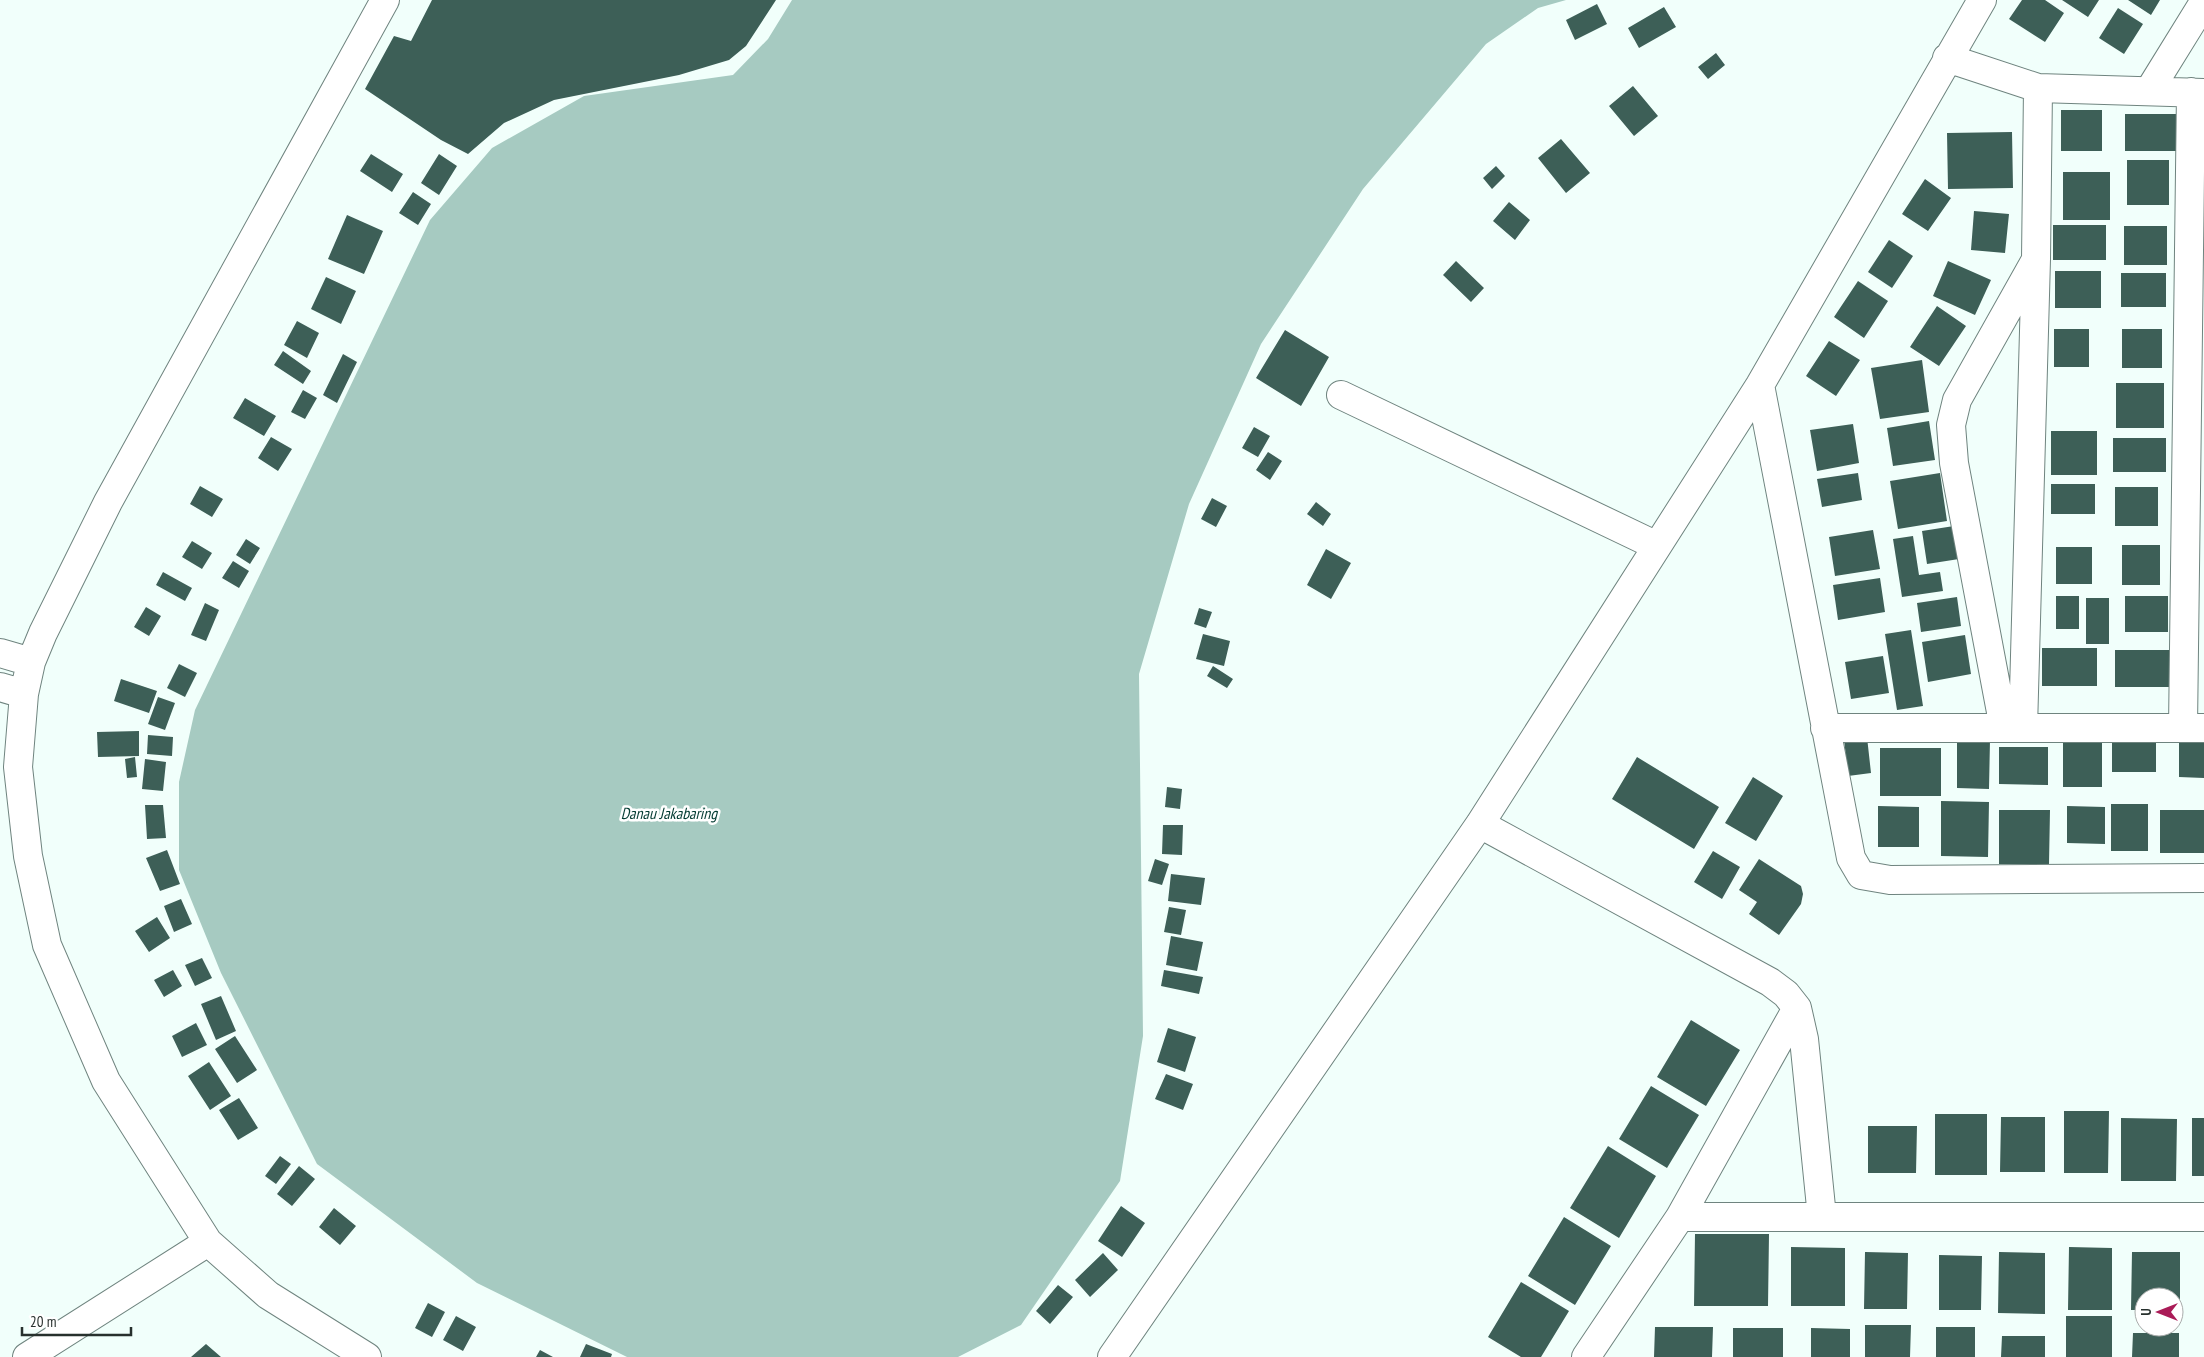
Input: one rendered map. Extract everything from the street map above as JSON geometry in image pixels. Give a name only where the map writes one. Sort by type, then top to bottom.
[{"type":"street","points":[[367,1357],[268,1295],[208,1242],[106,1081],[47,946],[28,856],[12,691],[31,662],[43,633],[108,502],[385,0]]},
{"type":"street","points":[[1112,1357],[1480,824],[1760,385],[1982,0]]},
{"type":"street","points":[[2149,91],[2204,2]]},
{"type":"street","points":[[1825,728],[2194,728],[2197,92],[2038,88],[1947,58]]},
{"type":"street","points":[[2014,728],[2036,260],[2038,88]]},
{"type":"street","points":[[2014,728],[1954,463],[1951,425],[1957,400],[2036,260]]},
{"type":"street","points":[[1760,385],[1851,858],[1860,875],[1890,880],[2204,878]]},
{"type":"street","points":[[1341,395],[1657,546]]},
{"type":"street","points":[[0,652],[31,662]]},
{"type":"street","points":[[1480,824],[1770,982],[1786,994],[1797,1008],[1804,1039],[1822,1217]]},
{"type":"street","points":[[1586,1357],[1680,1217],[1797,1008]]},
{"type":"street","points":[[1680,1217],[2204,1217]]},
{"type":"street","points":[[27,1357],[208,1242]]},
{"type":"water","name":"Danau Jakabaring","points":[[792,0],[1566,0],[1538,8],[1486,44],[1363,189],[1261,344],[1189,504],[1139,674],[1143,1036],[1120,1181],[1021,1325],[958,1357],[627,1357],[477,1283],[317,1164],[221,973],[179,870],[179,782],[195,710],[430,220],[492,148],[584,96],[733,75],[768,39]]},
{"type":"building","points":[[432,0],[776,0],[746,46],[729,60],[679,75],[554,100],[504,123],[468,154],[441,140],[365,89],[394,36],[411,41]]},
{"type":"building","points":[[2022,0],[2045,0],[2064,13],[2045,42],[2009,19]]},
{"type":"building","points":[[2062,0],[2099,0],[2088,17]]},
{"type":"building","points":[[2128,0],[2160,0],[2151,15]]},
{"type":"building","points":[[1597,4],[1607,24],[1575,40],[1566,20]]},
{"type":"building","points":[[1664,7],[1676,27],[1639,48],[1628,28]]},
{"type":"building","points":[[2118,8],[2143,24],[2124,54],[2099,38]]},
{"type":"building","points":[[1716,53],[1725,65],[1708,79],[1698,67]]},
{"type":"building","points":[[1633,86],[1658,116],[1634,136],[1609,106]]},
{"type":"building","points":[[2061,110],[2102,110],[2102,151],[2061,151]]},
{"type":"building","points":[[2125,114],[2176,114],[2176,151],[2125,151]]},
{"type":"building","points":[[2012,132],[2013,188],[1948,189],[1947,133]]},
{"type":"building","points":[[1561,139],[1590,173],[1566,193],[1538,158]]},
{"type":"building","points":[[371,154],[403,174],[392,192],[360,171]]},
{"type":"building","points":[[439,154],[457,166],[439,195],[421,183]]},
{"type":"building","points":[[2127,160],[2169,160],[2169,205],[2127,205]]},
{"type":"building","points":[[1496,166],[1505,176],[1492,189],[1483,178]]},
{"type":"building","points":[[2063,172],[2110,172],[2110,220],[2063,220]]},
{"type":"building","points":[[1925,179],[1951,198],[1928,231],[1902,214]]},
{"type":"building","points":[[413,192],[431,204],[418,225],[399,213]]},
{"type":"building","points":[[1509,202],[1530,220],[1515,240],[1493,221]]},
{"type":"building","points":[[1974,211],[2009,214],[2005,253],[1971,250]]},
{"type":"building","points":[[347,215],[383,231],[364,274],[328,259]]},
{"type":"building","points":[[2053,225],[2106,225],[2106,260],[2053,260]]},
{"type":"building","points":[[2124,226],[2167,226],[2167,265],[2124,265]]},
{"type":"building","points":[[1889,240],[1913,256],[1892,288],[1868,272]]},
{"type":"building","points":[[1456,261],[1484,288],[1471,302],[1443,275]]},
{"type":"building","points":[[1948,261],[1991,280],[1975,315],[1933,296]]},
{"type":"building","points":[[2055,271],[2101,271],[2101,308],[2055,308]]},
{"type":"building","points":[[2121,273],[2166,273],[2166,307],[2121,307]]},
{"type":"building","points":[[326,277],[356,291],[341,324],[311,309]]},
{"type":"building","points":[[1858,281],[1888,301],[1864,338],[1834,317]]},
{"type":"building","points":[[1937,306],[1966,326],[1939,366],[1910,347]]},
{"type":"building","points":[[297,321],[319,333],[307,358],[284,345]]},
{"type":"building","points":[[2054,329],[2089,329],[2089,367],[2054,367]]},
{"type":"building","points":[[2122,329],[2162,329],[2162,368],[2122,368]]},
{"type":"building","points":[[1285,330],[1329,357],[1301,406],[1256,378]]},
{"type":"building","points":[[1829,341],[1860,360],[1836,396],[1806,376]]},
{"type":"building","points":[[283,351],[311,371],[303,384],[274,365]]},
{"type":"building","points":[[343,354],[357,362],[337,403],[323,395]]},
{"type":"building","points":[[1922,360],[1929,412],[1880,419],[1871,368]]},
{"type":"building","points":[[2116,383],[2164,383],[2164,428],[2116,428]]},
{"type":"building","points":[[303,390],[317,398],[305,419],[291,412]]},
{"type":"building","points":[[245,398],[276,416],[264,436],[233,418]]},
{"type":"building","points":[[1929,421],[1935,460],[1893,466],[1887,428]]},
{"type":"building","points":[[1853,424],[1859,463],[1817,471],[1810,430]]},
{"type":"building","points":[[1254,427],[1270,436],[1258,457],[1242,448]]},
{"type":"building","points":[[2051,431],[2097,431],[2097,475],[2051,475]]},
{"type":"building","points":[[271,437],[292,449],[278,471],[258,458]]},
{"type":"building","points":[[2113,438],[2166,438],[2166,472],[2113,472]]},
{"type":"building","points":[[1268,452],[1282,461],[1270,480],[1256,470]]},
{"type":"building","points":[[1858,473],[1862,500],[1822,507],[1817,479]]},
{"type":"building","points":[[1940,473],[1947,521],[1898,529],[1890,481]]},
{"type":"building","points":[[2051,484],[2095,484],[2095,514],[2051,514]]},
{"type":"building","points":[[200,486],[223,499],[212,517],[190,504]]},
{"type":"building","points":[[2115,487],[2158,487],[2158,526],[2115,526]]},
{"type":"building","points":[[1212,498],[1227,506],[1216,527],[1201,519]]},
{"type":"building","points":[[1316,502],[1331,514],[1323,526],[1307,514]]},
{"type":"building","points":[[1954,526],[1959,559],[1927,564],[1922,531]]},
{"type":"building","points":[[1873,530],[1880,569],[1835,576],[1829,537]]},
{"type":"building","points":[[1913,536],[1919,575],[1940,572],[1943,591],[1902,597],[1893,539]]},
{"type":"building","points":[[246,539],[260,548],[250,564],[236,555]]},
{"type":"building","points":[[192,541],[212,553],[202,569],[182,557]]},
{"type":"building","points":[[2122,545],[2160,545],[2160,585],[2122,585]]},
{"type":"building","points":[[2056,547],[2092,547],[2092,584],[2056,584]]},
{"type":"building","points":[[1326,549],[1351,563],[1331,599],[1307,585]]},
{"type":"building","points":[[233,561],[249,571],[239,588],[222,578]]},
{"type":"building","points":[[163,572],[192,588],[185,601],[156,585]]},
{"type":"building","points":[[1880,578],[1885,612],[1838,620],[1833,585]]},
{"type":"building","points":[[2056,596],[2079,596],[2079,629],[2056,629]]},
{"type":"building","points":[[2125,596],[2168,596],[2168,632],[2125,632]]},
{"type":"building","points":[[1957,597],[1961,626],[1921,632],[1917,603]]},
{"type":"building","points":[[2086,598],[2109,598],[2109,644],[2086,644]]},
{"type":"building","points":[[205,603],[219,610],[206,641],[191,635]]},
{"type":"building","points":[[146,607],[161,616],[149,636],[134,627]]},
{"type":"building","points":[[1199,608],[1212,612],[1206,628],[1194,624]]},
{"type":"building","points":[[1911,630],[1923,706],[1897,710],[1885,634]]},
{"type":"building","points":[[1203,634],[1230,641],[1224,666],[1196,659]]},
{"type":"building","points":[[1965,635],[1971,674],[1928,682],[1922,642]]},
{"type":"building","points":[[2042,648],[2097,648],[2097,686],[2042,686]]},
{"type":"building","points":[[2115,650],[2172,650],[2172,687],[2115,687]]},
{"type":"building","points":[[1883,656],[1889,693],[1851,699],[1845,662]]},
{"type":"building","points":[[179,664],[197,673],[185,697],[167,688]]},
{"type":"building","points":[[1213,666],[1233,679],[1227,688],[1207,676]]},
{"type":"building","points":[[121,679],[157,691],[149,713],[114,701]]},
{"type":"building","points":[[158,697],[175,703],[165,730],[148,724]]},
{"type":"building","points":[[139,731],[139,756],[98,757],[97,732]]},
{"type":"building","points":[[148,735],[173,737],[172,756],[147,754]]},
{"type":"building","points":[[1867,737],[1871,773],[1848,776],[1844,739]]},
{"type":"building","points":[[2063,737],[2102,738],[2102,787],[2063,787]]},
{"type":"building","points":[[2112,738],[2156,738],[2156,772],[2112,772]]},
{"type":"building","points":[[1957,740],[1990,740],[1989,789],[1957,788]]},
{"type":"building","points":[[2179,740],[2204,740],[2204,778],[2179,777]]},
{"type":"building","points":[[1999,747],[2048,747],[2048,785],[1999,784]]},
{"type":"building","points":[[1880,748],[1941,748],[1941,796],[1880,796]]},
{"type":"building","points":[[135,757],[137,777],[127,778],[125,759]]},
{"type":"building","points":[[1637,757],[1719,807],[1694,849],[1612,799]]},
{"type":"building","points":[[145,759],[166,762],[163,791],[142,789]]},
{"type":"building","points":[[1753,777],[1783,796],[1756,841],[1725,823]]},
{"type":"building","points":[[1167,787],[1182,789],[1180,809],[1165,807]]},
{"type":"building","points":[[1941,801],[1989,802],[1988,857],[1941,856]]},
{"type":"building","points":[[2111,804],[2148,804],[2148,851],[2111,851]]},
{"type":"building","points":[[145,805],[163,805],[166,838],[147,839]]},
{"type":"building","points":[[1878,806],[1919,807],[1919,847],[1878,847]]},
{"type":"building","points":[[2067,806],[2105,807],[2105,844],[2067,843]]},
{"type":"building","points":[[1999,810],[2050,810],[2049,864],[1999,864]]},
{"type":"building","points":[[2160,810],[2204,810],[2204,853],[2160,853]]},
{"type":"building","points":[[1163,825],[1183,825],[1182,855],[1162,854]]},
{"type":"building","points":[[167,850],[180,884],[160,891],[146,858]]},
{"type":"building","points":[[1713,851],[1740,867],[1722,899],[1694,882]]},
{"type":"building","points":[[1155,859],[1169,864],[1162,885],[1148,881]]},
{"type":"building","points":[[1759,859],[1801,886],[1803,894],[1801,904],[1779,935],[1749,914],[1757,902],[1739,890]]},
{"type":"building","points":[[1171,874],[1205,878],[1201,905],[1168,901]]},
{"type":"building","points":[[181,899],[192,924],[174,932],[164,906]]},
{"type":"building","points":[[1169,907],[1186,910],[1181,935],[1164,932]]},
{"type":"building","points":[[157,917],[170,938],[149,952],[135,931]]},
{"type":"building","points":[[1171,936],[1203,942],[1197,971],[1166,965]]},
{"type":"building","points":[[202,958],[212,978],[195,986],[185,965]]},
{"type":"building","points":[[173,970],[182,986],[164,997],[154,980]]},
{"type":"building","points":[[1164,970],[1203,977],[1199,994],[1161,986]]},
{"type":"building","points":[[221,996],[236,1031],[216,1040],[201,1004]]},
{"type":"building","points":[[1691,1020],[1740,1050],[1706,1106],[1657,1077]]},
{"type":"building","points":[[196,1023],[207,1045],[182,1057],[172,1036]]},
{"type":"building","points":[[1168,1028],[1196,1037],[1185,1072],[1157,1062]]},
{"type":"building","points":[[235,1036],[257,1070],[237,1083],[215,1049]]},
{"type":"building","points":[[209,1062],[231,1096],[210,1110],[188,1076]]},
{"type":"building","points":[[1166,1074],[1193,1084],[1183,1110],[1155,1099]]},
{"type":"building","points":[[1651,1086],[1699,1115],[1667,1168],[1619,1139]]},
{"type":"building","points":[[239,1098],[258,1128],[238,1140],[219,1110]]},
{"type":"building","points":[[2064,1111],[2109,1111],[2108,1173],[2064,1173]]},
{"type":"building","points":[[1935,1114],[1987,1114],[1987,1175],[1935,1175]]},
{"type":"building","points":[[2001,1117],[2045,1117],[2045,1172],[2000,1172]]},
{"type":"building","points":[[2121,1118],[2177,1119],[2176,1181],[2121,1181]]},
{"type":"building","points":[[2192,1118],[2204,1118],[2204,1176],[2192,1176]]},
{"type":"building","points":[[1868,1126],[1917,1126],[1916,1173],[1868,1173]]},
{"type":"building","points":[[1608,1146],[1656,1176],[1619,1238],[1570,1208]]},
{"type":"building","points":[[280,1156],[291,1164],[276,1184],[265,1176]]},
{"type":"building","points":[[299,1166],[315,1179],[292,1206],[277,1194]]},
{"type":"building","points":[[1121,1206],[1145,1223],[1122,1257],[1098,1241]]},
{"type":"building","points":[[334,1208],[356,1226],[340,1245],[319,1227]]},
{"type":"building","points":[[1564,1217],[1611,1246],[1575,1305],[1528,1276]]},
{"type":"building","points":[[1695,1234],[1769,1234],[1768,1306],[1694,1306]]},
{"type":"building","points":[[1791,1247],[1845,1248],[1845,1306],[1791,1306]]},
{"type":"building","points":[[2069,1247],[2112,1248],[2112,1310],[2068,1310]]},
{"type":"building","points":[[1865,1252],[1908,1253],[1907,1309],[1864,1309]]},
{"type":"building","points":[[1999,1252],[2045,1253],[2045,1314],[1998,1313]]},
{"type":"building","points":[[2132,1252],[2180,1252],[2180,1287],[2134,1287],[2134,1310],[2131,1310]]},
{"type":"building","points":[[1103,1253],[1118,1270],[1090,1297],[1075,1280]]},
{"type":"building","points":[[1939,1255],[1982,1256],[1981,1310],[1939,1310]]},
{"type":"building","points":[[1521,1282],[1569,1311],[1541,1357],[1521,1357],[1488,1337]]},
{"type":"building","points":[[1058,1285],[1073,1297],[1050,1324],[1036,1311]]},
{"type":"building","points":[[428,1303],[445,1312],[432,1337],[415,1328]]},
{"type":"building","points":[[456,1316],[476,1327],[463,1351],[443,1340]]},
{"type":"building","points":[[2066,1316],[2112,1316],[2112,1357],[2066,1357]]},
{"type":"building","points":[[1865,1325],[1911,1325],[1910,1357],[1865,1357]]},
{"type":"building","points":[[1655,1327],[1713,1327],[1712,1357],[1654,1357]]},
{"type":"building","points":[[1936,1327],[1975,1327],[1975,1357],[1936,1357]]},
{"type":"building","points":[[1733,1328],[1783,1328],[1783,1357],[1733,1357]]},
{"type":"building","points":[[1811,1328],[1850,1329],[1850,1357],[1811,1357]]},
{"type":"building","points":[[2133,1333],[2134,1337],[2179,1337],[2179,1357],[2132,1357]]},
{"type":"building","points":[[2002,1336],[2045,1336],[2045,1357],[2001,1357]]},
{"type":"building","points":[[206,1344],[221,1357],[191,1357]]},
{"type":"building","points":[[586,1344],[612,1354],[611,1357],[580,1357]]},
{"type":"building","points":[[540,1350],[553,1357],[536,1357]]}]
